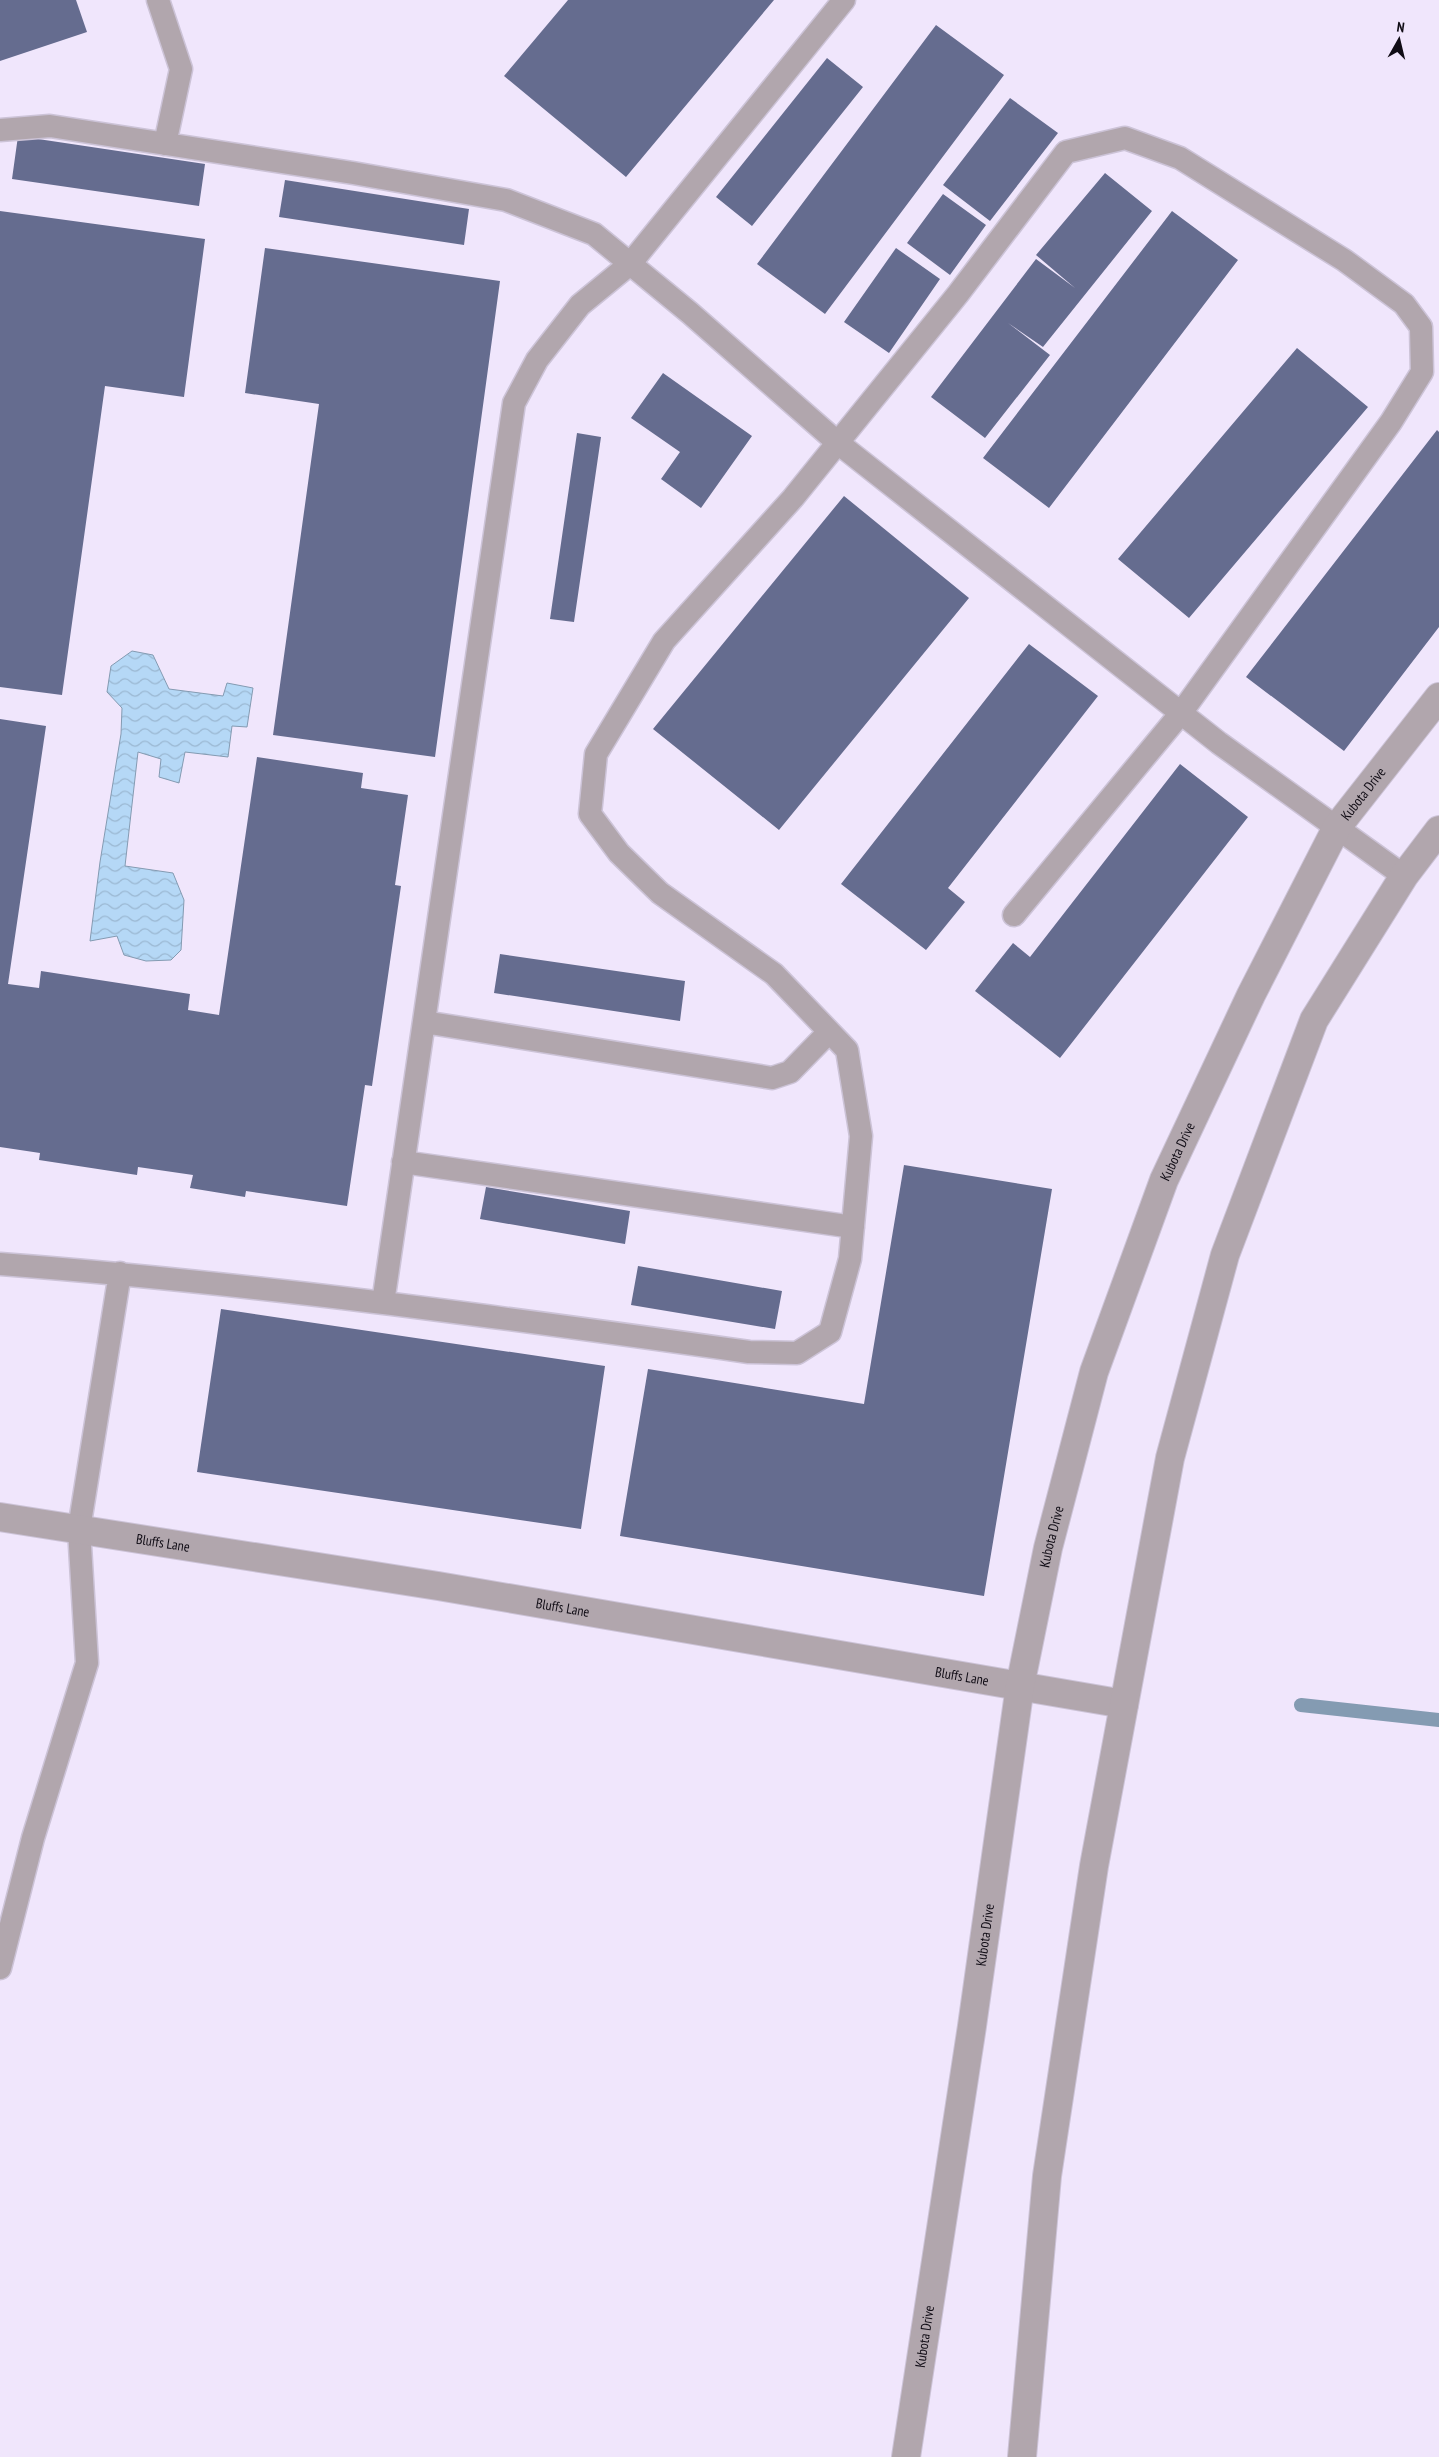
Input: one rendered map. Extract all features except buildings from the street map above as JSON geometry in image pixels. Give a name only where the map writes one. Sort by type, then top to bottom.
[{"type":"street","name":"Kubota Drive","points":[[906,2457],[972,2026],[1020,1686],[1048,1548],[1094,1372],[1164,1180],[1250,995],[1337,827],[1439,697]]},
{"type":"street","points":[[1022,2457],[1048,2176],[1094,1866],[1170,1458],[1225,1254],[1314,1020],[1404,876],[1439,830]]},
{"type":"street","name":"Bluffs Lane","points":[[0,1517],[438,1586],[1124,1704]]},
{"type":"lane","points":[[158,0],[182,69],[165,144]]},
{"type":"lane","points":[[383,1303],[514,403],[537,360],[580,305],[630,264],[844,0]]},
{"type":"lane","points":[[0,130],[50,126],[353,173],[506,200],[594,234],[838,443],[1219,743],[1404,876]]},
{"type":"lane","points":[[0,1264],[120,1273],[453,1311],[749,1352],[797,1353],[830,1332],[850,1259],[861,1136],[847,1050],[774,974],[660,893],[619,853],[590,814],[596,754],[664,641],[793,498],[958,294],[1066,152],[1125,138],[1180,158],[1344,260],[1404,304],[1421,328],[1422,372],[1391,422],[1181,713],[1014,915]]},
{"type":"lane","points":[[424,1022],[772,1078],[790,1072],[829,1032]]},
{"type":"lane","points":[[404,1162],[853,1227]]},
{"type":"lane","points":[[0,1968],[33,1838],[88,1663],[79,1530],[120,1273]]},
{"type":"water","points":[[132,651],[153,655],[169,689],[223,696],[227,683],[253,688],[247,727],[232,726],[228,757],[185,752],[179,783],[159,777],[161,759],[138,752],[125,866],[173,873],[184,900],[181,950],[171,960],[146,961],[124,955],[117,936],[90,941],[100,862],[121,734],[122,708],[107,692],[111,666]]},
{"type":"waterway","points":[[1301,1705],[1439,1720]]}]
